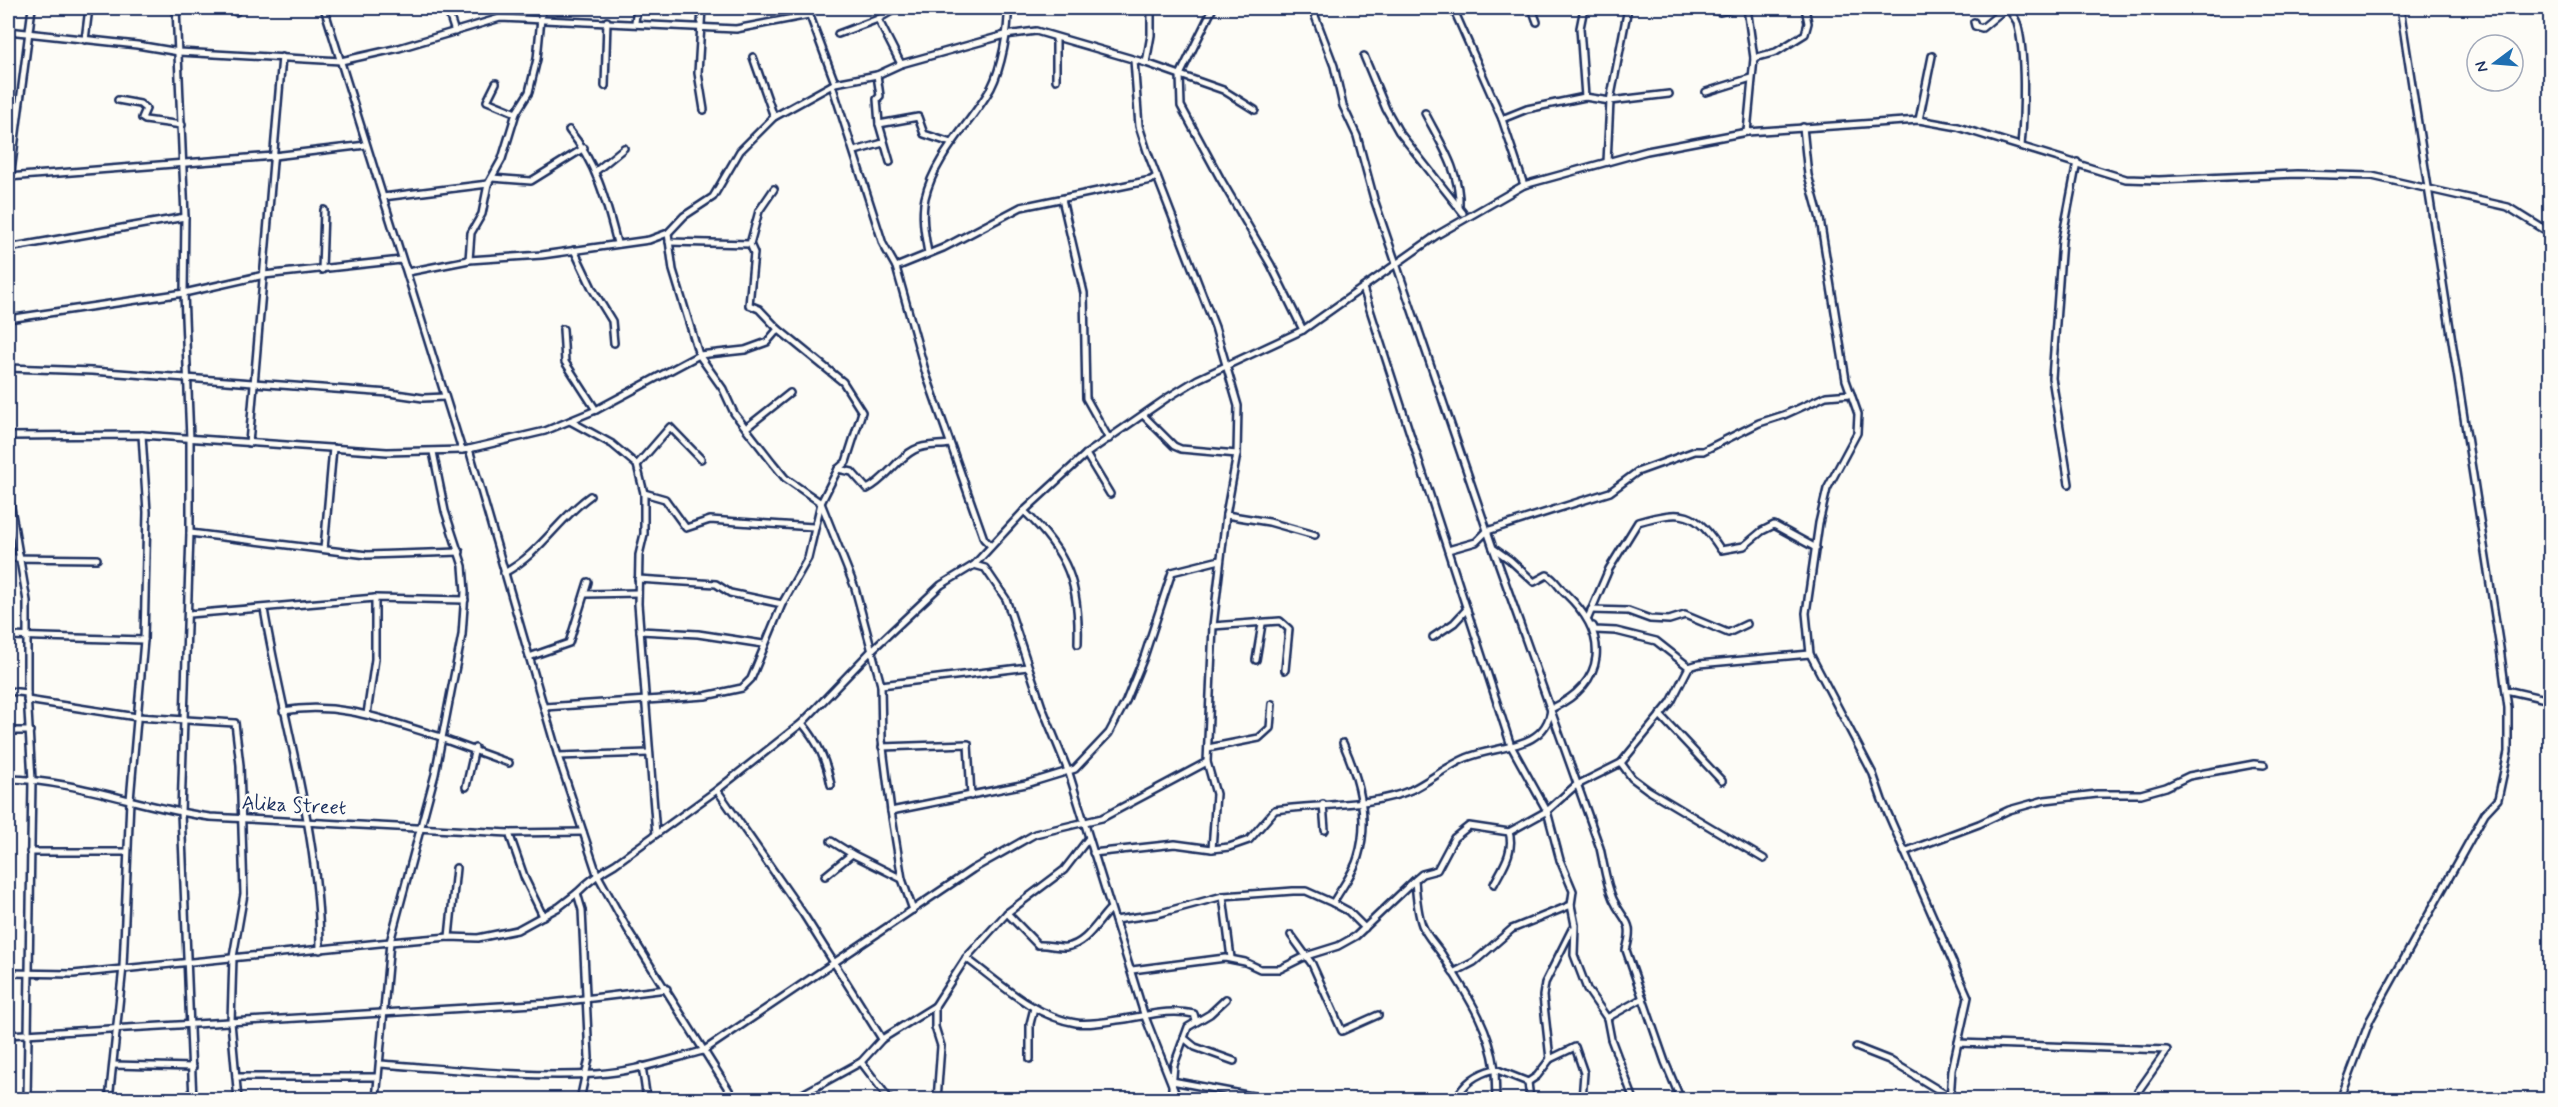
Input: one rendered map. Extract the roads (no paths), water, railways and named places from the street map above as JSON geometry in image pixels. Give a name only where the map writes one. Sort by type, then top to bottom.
[{"type":"street","points":[[8,195],[32,8]]},
{"type":"street","points":[[85,40],[89,8]]},
{"type":"street","points":[[176,8],[185,217],[184,293],[190,439],[189,614],[182,720],[181,813],[193,1100]]},
{"type":"street","points":[[324,8],[462,450]]},
{"type":"street","points":[[447,8],[455,32]]},
{"type":"street","points":[[469,261],[471,233],[482,214],[488,184],[502,159],[516,113],[529,92],[537,59],[542,8]]},
{"type":"street","points":[[634,22],[637,8]]},
{"type":"street","points":[[702,8],[699,91],[704,110]]},
{"type":"street","points":[[807,8],[834,84],[884,244],[896,267],[926,374],[984,539],[991,546]]},
{"type":"street","points":[[838,34],[878,19],[897,8]]},
{"type":"street","points":[[928,253],[923,211],[925,198],[951,143],[991,87],[1009,21],[1008,8]]},
{"type":"street","points":[[1146,63],[1151,42],[1151,8]]},
{"type":"street","points":[[1212,8],[1180,75],[1182,106],[1220,178],[1271,265],[1303,330]]},
{"type":"street","points":[[1312,8],[1334,66],[1343,106],[1357,136],[1374,199],[1487,531],[1551,709],[1575,786],[1599,848],[1613,899],[1629,923],[1631,933],[1626,950],[1681,1100]]},
{"type":"street","points":[[1453,8],[1502,119],[1524,185]]},
{"type":"street","points":[[1532,8],[1537,22]]},
{"type":"street","points":[[1584,8],[1580,28],[1585,97]]},
{"type":"street","points":[[1607,162],[1610,101],[1628,8]]},
{"type":"street","points":[[1705,8],[1720,12],[1736,8]]},
{"type":"street","points":[[1747,8],[1754,58],[1747,132]]},
{"type":"street","points":[[1754,58],[1776,52],[1805,34],[1808,23],[1805,8]]},
{"type":"street","points":[[1974,22],[1975,26],[1982,28],[2006,8],[2017,22],[2024,116],[2021,146]]},
{"type":"street","points":[[2340,1100],[2360,1044],[2380,1000],[2485,813],[2498,799],[2508,752],[2506,690],[2427,190],[2427,167],[2400,8]]},
{"type":"street","points":[[8,31],[179,52],[341,61],[500,18],[634,22],[664,27],[736,29],[800,19],[809,15]]},
{"type":"street","points":[[800,19],[813,26]]},
{"type":"street","points":[[878,19],[901,64]]},
{"type":"street","points":[[605,86],[607,21]]},
{"type":"street","points":[[408,272],[469,261],[649,240],[668,233],[684,216],[713,197],[740,151],[774,117],[834,84],[877,75],[901,64],[1005,35],[1036,31],[1146,63],[1223,90],[1255,110]]},
{"type":"street","points":[[1056,38],[1056,80]]},
{"type":"street","points":[[1364,56],[1386,109],[1399,132],[1461,210],[1474,211]]},
{"type":"street","points":[[1919,120],[1932,56]]},
{"type":"street","points":[[249,443],[282,57]]},
{"type":"street","points":[[753,57],[774,117]]},
{"type":"street","points":[[1134,60],[1139,126],[1228,368],[1238,406],[1238,454],[1226,514],[1213,626],[1207,762],[1216,794],[1212,849]]},
{"type":"street","points":[[877,75],[880,96],[877,99],[879,124],[890,162]]},
{"type":"street","points":[[1706,92],[1751,78]]},
{"type":"street","points":[[496,83],[487,101],[516,113]]},
{"type":"street","points":[[1502,119],[1527,109],[1585,97],[1610,101],[1669,94]]},
{"type":"street","points":[[118,100],[140,104],[146,109],[142,118],[148,121],[182,125]]},
{"type":"street","points":[[1425,113],[1452,165],[1461,210],[1452,225]]},
{"type":"street","points":[[879,124],[918,117],[924,134],[951,143]]},
{"type":"street","points":[[8,973],[73,974],[123,967],[390,942],[449,937],[478,938],[517,930],[577,893],[597,874],[717,790],[802,723],[873,649],[941,585],[974,565],[1024,511],[1086,454],[1144,416],[1174,393],[1303,330],[1452,225],[1524,185],[1607,162],[1747,132],[1919,120],[1958,127],[2127,179],[2343,174],[2372,176],[2508,207],[2550,233]]},
{"type":"street","points":[[1803,127],[1808,175],[1820,219],[1840,328],[1846,380],[1858,414],[1857,433],[1827,489],[1806,613],[1810,654],[1873,774],[1904,852],[1968,997],[1950,1098],[1889,1060],[1856,1047]]},
{"type":"street","points":[[569,130],[584,148],[596,171],[617,243]]},
{"type":"street","points":[[855,152],[883,143]]},
{"type":"street","points":[[9,177],[183,161],[274,156],[366,145]]},
{"type":"street","points":[[492,178],[531,181],[584,148]]},
{"type":"street","points":[[596,171],[624,148]]},
{"type":"street","points":[[2069,484],[2052,378],[2062,240],[2077,162]]},
{"type":"street","points":[[896,267],[1021,207],[1151,180],[1156,176]]},
{"type":"street","points":[[383,196],[488,184]]},
{"type":"street","points":[[545,707],[705,696],[742,688],[751,679],[763,644],[808,558],[813,527],[821,503],[838,469],[846,462],[862,412],[857,400],[843,382],[778,329],[759,309],[749,305],[754,253],[750,244],[759,211],[774,189]]},
{"type":"street","points":[[1062,199],[1084,293],[1086,398],[1108,439]]},
{"type":"street","points":[[322,270],[324,210]]},
{"type":"street","points":[[8,248],[185,217]]},
{"type":"street","points":[[668,233],[673,270],[699,356],[723,389],[729,405],[785,477],[821,503],[855,588],[881,685],[882,747],[891,811],[902,879],[913,910]]},
{"type":"street","points":[[669,242],[750,244]]},
{"type":"street","points":[[574,250],[593,290],[612,321],[614,343]]},
{"type":"street","points":[[8,319],[184,293],[264,275],[400,260],[408,272]]},
{"type":"street","points":[[1363,288],[1511,746],[1547,811],[1560,860],[1574,891],[1571,905],[1575,925],[1574,955],[1587,989],[1607,1018],[1611,1039],[1634,1100]]},
{"type":"street","points":[[563,329],[565,362],[596,410]]},
{"type":"street","points":[[27,1100],[30,1034],[28,974],[32,780],[27,697],[27,601],[9,496],[8,436],[142,435],[333,448],[433,452],[462,450],[545,431],[596,410],[699,356],[745,350],[767,342],[778,329]]},
{"type":"street","points":[[8,368],[92,371],[423,398],[445,397]]},
{"type":"street","points":[[746,428],[790,393]]},
{"type":"street","points":[[1448,550],[1476,542],[1487,531],[1610,492],[1637,472],[1695,451],[1703,451],[1759,423],[1784,416],[1826,396],[1851,394]]},
{"type":"street","points":[[1144,416],[1174,446],[1181,449],[1238,454]]},
{"type":"street","points":[[570,421],[612,444],[637,465],[644,493],[644,534],[639,555],[638,593],[656,834]]},
{"type":"street","points":[[637,465],[670,427],[700,459]]},
{"type":"street","points":[[109,1100],[123,967],[130,800],[144,640],[147,512],[142,435]]},
{"type":"street","points":[[838,469],[852,472],[867,489],[882,480],[892,467],[913,450],[926,446],[950,444]]},
{"type":"street","points":[[324,549],[333,448]]},
{"type":"street","points":[[469,449],[558,756],[597,874],[628,930],[735,1100]]},
{"type":"street","points":[[376,1100],[381,1064],[390,942],[442,738],[462,635],[465,600],[460,552],[445,511],[433,452]]},
{"type":"street","points":[[1086,454],[1110,494]]},
{"type":"street","points":[[644,493],[665,499],[686,528],[710,520],[813,527]]},
{"type":"street","points":[[504,573],[522,563],[536,551],[561,520],[590,496]]},
{"type":"street","points":[[1024,511],[1052,540],[1062,554],[1072,577],[1079,620],[1078,644]]},
{"type":"street","points":[[1226,514],[1269,522],[1315,535]]},
{"type":"street","points":[[1551,709],[1572,699],[1596,665],[1595,642],[1588,618],[1609,569],[1638,522],[1654,518],[1691,517],[1705,526],[1721,550],[1744,546],[1762,531],[1774,525],[1816,548]]},
{"type":"street","points":[[190,533],[378,556],[460,552]]},
{"type":"street","points":[[1493,548],[1534,582],[1547,575],[1553,578],[1588,618],[1595,630],[1616,631],[1656,641],[1689,668]]},
{"type":"street","points":[[8,558],[97,559]]},
{"type":"street","points":[[891,811],[1069,773],[1109,734],[1126,701],[1144,657],[1172,572],[1220,560]]},
{"type":"street","points":[[974,565],[985,568],[1006,599],[1028,667],[1069,773],[1109,910],[1115,920],[1132,970],[1144,1014],[1178,1100]]},
{"type":"street","points":[[638,579],[716,584],[730,593],[782,604]]},
{"type":"street","points":[[529,657],[570,643],[588,582]]},
{"type":"street","points":[[586,594],[638,593]]},
{"type":"street","points":[[189,614],[375,598],[465,600]]},
{"type":"street","points":[[367,714],[375,658],[375,598]]},
{"type":"street","points":[[264,609],[307,822],[320,925],[320,950]]},
{"type":"street","points":[[1433,637],[1454,623],[1467,609]]},
{"type":"street","points":[[1591,610],[1628,611],[1650,620],[1669,620],[1685,615],[1728,633],[1747,624]]},
{"type":"street","points":[[1213,626],[1280,621],[1289,629],[1285,670]]},
{"type":"street","points":[[1256,660],[1262,624]]},
{"type":"street","points":[[640,631],[698,634],[763,644]]},
{"type":"street","points":[[8,636],[144,640]]},
{"type":"street","points":[[1132,970],[1231,958],[1260,969],[1281,969],[1306,956],[1338,946],[1365,928],[1415,879],[1422,874],[1437,870],[1454,838],[1465,826],[1474,825],[1509,832],[1547,811],[1575,786],[1622,763],[1671,702],[1689,668],[1699,664],[1810,654]]},
{"type":"street","points":[[881,685],[1028,667]]},
{"type":"street","points":[[2506,690],[2550,700]]},
{"type":"street","points":[[8,691],[27,697],[137,717],[235,723],[240,765],[244,894],[233,957],[231,1022],[237,1100]]},
{"type":"street","points":[[1208,748],[1259,738],[1270,728],[1272,704]]},
{"type":"street","points":[[283,711],[328,707],[367,714],[475,748],[509,763]]},
{"type":"street","points":[[1094,853],[1175,844],[1212,849],[1229,847],[1249,840],[1275,810],[1362,801],[1409,790],[1465,758],[1529,741],[1539,734],[1550,717],[1551,709]]},
{"type":"street","points":[[1660,715],[1722,781]]},
{"type":"street","points":[[802,723],[815,738],[831,785]]},
{"type":"street","points":[[8,731],[30,731]]},
{"type":"street","points":[[1333,903],[1358,859],[1362,801],[1355,770],[1343,743]]},
{"type":"street","points":[[882,747],[968,744],[971,795]]},
{"type":"street","points":[[465,787],[475,748]]},
{"type":"street","points":[[558,756],[649,753]]},
{"type":"street","points":[[381,1064],[516,1073],[588,1074],[642,1066],[703,1051],[973,869],[1035,834],[1102,818],[1207,762]]},
{"type":"street","points":[[1622,763],[1632,778],[1648,790],[1764,859]]},
{"type":"street","points":[[1904,852],[1979,824],[2009,810],[2044,800],[2097,794],[2141,794],[2166,787],[2189,776],[2254,764],[2264,765]]},
{"type":"street","name":"Alika Street","points":[[8,779],[32,780],[181,813],[241,819],[509,833],[583,832]]},
{"type":"street","points":[[717,790],[804,915],[882,1039]]},
{"type":"street","points":[[1323,804],[1325,830]]},
{"type":"street","points":[[1494,884],[1510,852],[1512,839],[1509,832]]},
{"type":"street","points":[[509,833],[525,879],[543,916]]},
{"type":"street","points":[[795,1099],[861,1062],[882,1039],[935,1006],[966,958],[1007,913],[1064,870],[1088,839]]},
{"type":"street","points":[[831,841],[902,879]]},
{"type":"street","points":[[30,852],[127,852]]},
{"type":"street","points":[[825,876],[852,854]]},
{"type":"street","points":[[449,937],[456,868]]},
{"type":"street","points":[[1415,879],[1421,922],[1482,1022],[1495,1069],[1496,1100]]},
{"type":"street","points":[[1115,920],[1157,914],[1223,896],[1306,891],[1348,911],[1365,928]]},
{"type":"street","points":[[577,893],[582,910],[588,998],[588,1074],[580,1100]]},
{"type":"street","points":[[1223,896],[1231,958]]},
{"type":"street","points":[[1454,973],[1474,962],[1512,929],[1571,905]]},
{"type":"street","points":[[1007,913],[1038,945],[1050,944],[1064,948],[1081,942],[1109,910]]},
{"type":"street","points":[[1550,1059],[1543,996],[1545,983],[1575,925]]},
{"type":"street","points":[[1291,935],[1306,956],[1342,1031],[1378,1015]]},
{"type":"street","points":[[966,958],[1034,1008],[1077,1023],[1118,1020],[1177,1010],[1194,1014],[1196,1021]]},
{"type":"street","points":[[8,1035],[384,1013],[588,998],[667,989]]},
{"type":"street","points":[[1171,1100],[1174,1065],[1188,1027],[1210,1014],[1226,999]]},
{"type":"street","points":[[1607,1018],[1643,999]]},
{"type":"street","points":[[935,1006],[935,1027],[940,1046],[937,1100]]},
{"type":"street","points":[[1030,1059],[1030,1024],[1034,1008]]},
{"type":"street","points":[[1184,1038],[1195,1047],[1234,1061]]},
{"type":"street","points":[[1958,1043],[2167,1050],[2132,1100]]},
{"type":"street","points":[[1528,1082],[1538,1076],[1550,1059],[1575,1047],[1584,1073],[1582,1100]]},
{"type":"street","points":[[861,1062],[890,1100]]},
{"type":"street","points":[[113,1065],[192,1067]]},
{"type":"street","points":[[642,1066],[647,1100]]},
{"type":"street","points":[[1455,1100],[1461,1089],[1476,1074],[1495,1069],[1528,1082]]},
{"type":"street","points":[[236,1077],[378,1077]]},
{"type":"street","points":[[1172,1081],[1252,1096]]},
{"type":"street","points":[[1528,1082],[1530,1100]]}]
